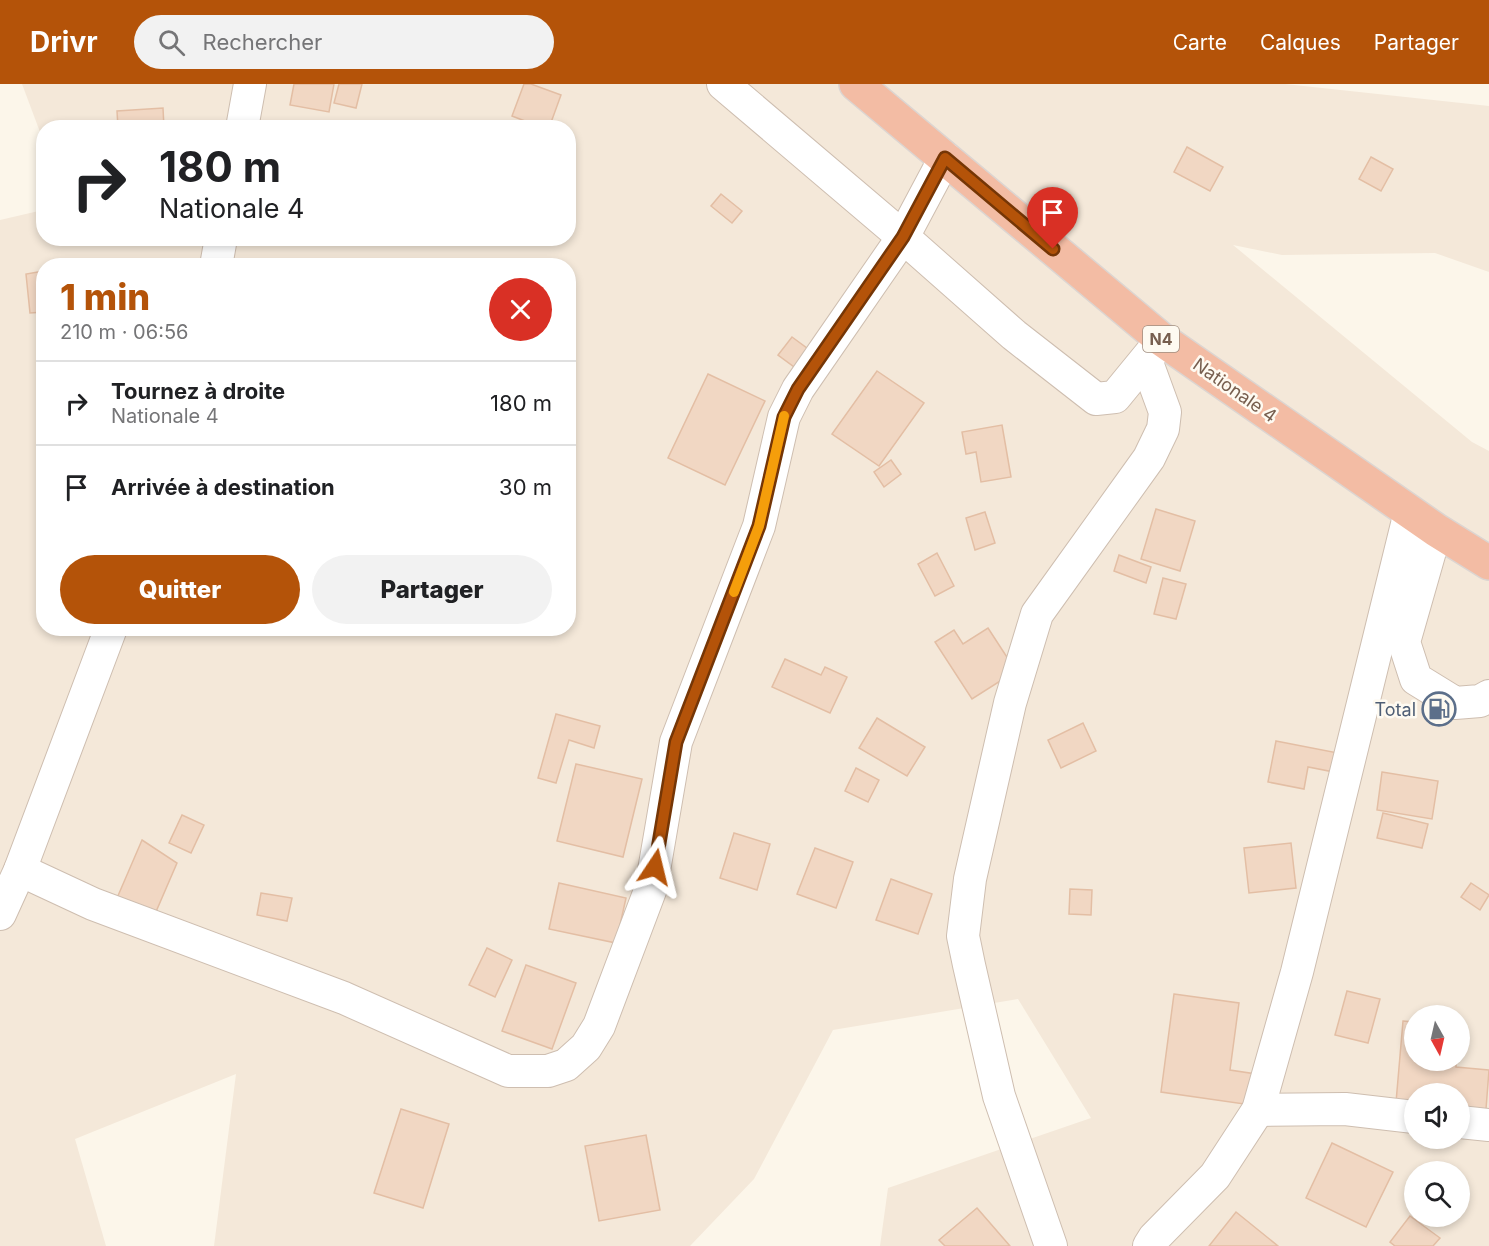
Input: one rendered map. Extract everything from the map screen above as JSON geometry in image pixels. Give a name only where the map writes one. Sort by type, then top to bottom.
[{"type":"highway","name":"Nationale 4","points":[[856,84],[945,158],[1154,350],[1489,563]]},
{"type":"street","points":[[243,120],[250,84]]},
{"type":"street","points":[[723,84],[1014,335],[1096,399],[1115,397],[1154,350]]},
{"type":"street","points":[[20,870],[93,904],[344,998],[508,1071],[548,1071],[566,1065],[586,1047],[599,1026],[651,888],[676,742],[759,526],[784,417],[798,389],[903,237],[945,158]]},
{"type":"street","points":[[1052,1246],[999,1096],[963,936],[970,879],[1010,703],[1037,614],[1149,458],[1163,429],[1166,412],[1154,350]]},
{"type":"street","points":[[1423,521],[1404,642],[1416,680],[1455,703],[1480,700],[1489,696]]},
{"type":"street","points":[[1149,1246],[1154,1238],[1215,1176],[1258,1110],[1423,521]]},
{"type":"street","points":[[0,914],[20,870],[108,636]]},
{"type":"street","points":[[1258,1110],[1345,1109],[1404,1116]]},
{"type":"street","points":[[1470,1123],[1489,1125]]},
{"type":"shaded area","points":[[22,84],[1285,84],[1489,106],[1489,272],[1435,253],[1282,255],[1233,245],[1472,442],[1489,451],[1489,1246],[880,1246],[888,1188],[1091,1118],[1018,999],[833,1030],[754,1179],[690,1246],[214,1246],[236,1074],[75,1139],[106,1246],[0,1246],[0,220],[36,212],[36,246],[576,246],[576,120],[36,121]]},
{"type":"building","points":[[294,84],[334,84],[329,112],[290,105]]},
{"type":"building","points":[[339,84],[362,84],[356,108],[334,103]]},
{"type":"building","points":[[524,84],[531,84],[561,95],[552,120],[522,120],[512,116]]},
{"type":"building","points":[[163,108],[164,120],[118,120],[117,111]]},
{"type":"building","points":[[1187,147],[1223,167],[1210,191],[1174,172]]},
{"type":"building","points":[[1371,157],[1393,169],[1381,191],[1359,179]]},
{"type":"building","points":[[721,194],[742,211],[732,223],[711,206]]},
{"type":"building","points":[[36,272],[36,313],[30,313],[26,274]]},
{"type":"building","points":[[792,337],[819,357],[805,375],[778,355]]},
{"type":"building","points":[[877,371],[924,403],[879,466],[832,434]]},
{"type":"building","points":[[708,374],[765,401],[725,485],[668,458]]},
{"type":"building","points":[[1002,425],[1011,477],[981,482],[976,452],[966,454],[962,432]]},
{"type":"building","points":[[891,460],[901,474],[884,487],[874,472]]},
{"type":"building","points":[[1156,509],[1195,521],[1180,571],[1141,559]]},
{"type":"building","points":[[985,512],[995,543],[975,550],[966,518]]},
{"type":"building","points":[[937,553],[954,586],[935,596],[918,564]]},
{"type":"building","points":[[1119,555],[1151,567],[1146,583],[1114,571]]},
{"type":"building","points":[[1163,578],[1186,584],[1176,619],[1154,614]]},
{"type":"building","points":[[988,628],[1016,671],[972,699],[935,642],[954,630],[963,644]]},
{"type":"building","points":[[785,659],[821,675],[825,667],[847,677],[830,713],[772,687]]},
{"type":"building","points":[[556,714],[600,726],[594,748],[569,740],[556,783],[538,778]]},
{"type":"building","points":[[877,718],[925,747],[907,776],[859,748]]},
{"type":"building","points":[[1083,723],[1096,751],[1061,768],[1048,740]]},
{"type":"building","points":[[1276,741],[1338,753],[1334,772],[1308,767],[1304,789],[1268,782]]},
{"type":"building","points":[[576,764],[642,779],[623,857],[557,841]]},
{"type":"building","points":[[856,768],[879,780],[868,802],[845,791]]},
{"type":"building","points":[[1382,772],[1438,781],[1432,819],[1377,810]]},
{"type":"building","points":[[1383,813],[1428,824],[1422,848],[1377,838]]},
{"type":"building","points":[[182,815],[204,825],[191,853],[169,843]]},
{"type":"building","points":[[734,833],[770,844],[757,890],[720,878]]},
{"type":"building","points":[[142,840],[177,863],[155,914],[117,898]]},
{"type":"building","points":[[1291,843],[1296,888],[1249,893],[1244,848]]},
{"type":"building","points":[[815,848],[853,862],[836,908],[797,894]]},
{"type":"building","points":[[891,879],[932,894],[918,934],[876,920]]},
{"type":"building","points":[[559,883],[626,898],[616,943],[549,929]]},
{"type":"building","points":[[1471,883],[1489,895],[1480,910],[1461,897]]},
{"type":"building","points":[[1070,889],[1092,890],[1091,915],[1069,914]]},
{"type":"building","points":[[261,893],[292,898],[287,921],[257,915]]},
{"type":"building","points":[[487,948],[512,960],[495,997],[469,985]]},
{"type":"building","points":[[526,965],[576,983],[552,1049],[502,1031]]},
{"type":"building","points":[[1347,991],[1380,999],[1368,1043],[1335,1035]]},
{"type":"building","points":[[1174,994],[1239,1003],[1230,1070],[1256,1074],[1251,1105],[1161,1092]]},
{"type":"building","points":[[1403,1021],[1404,1071],[1470,1071],[1470,1068],[1489,1070],[1485,1122],[1470,1121],[1470,1083],[1404,1083],[1404,1115],[1395,1114]]},
{"type":"building","points":[[401,1109],[449,1124],[423,1208],[374,1193]]},
{"type":"building","points":[[646,1135],[660,1210],[599,1221],[585,1146]]},
{"type":"building","points":[[1332,1143],[1393,1172],[1366,1227],[1306,1198]]},
{"type":"building","points":[[977,1208],[1010,1246],[945,1246],[939,1240]]},
{"type":"building","points":[[1236,1212],[1278,1246],[1209,1246]]},
{"type":"building","points":[[1404,1224],[1404,1227],[1425,1227],[1440,1238],[1433,1246],[1395,1246],[1390,1242]]},
{"type":"slow traffic","points":[[734,592],[759,526],[784,416]]},
{"type":"place","name":"Total","points":[[1439,709]]},
{"type":"route","points":[[655,867],[676,742],[759,526],[784,417],[798,389],[903,237],[945,158],[1053,249]]}]
